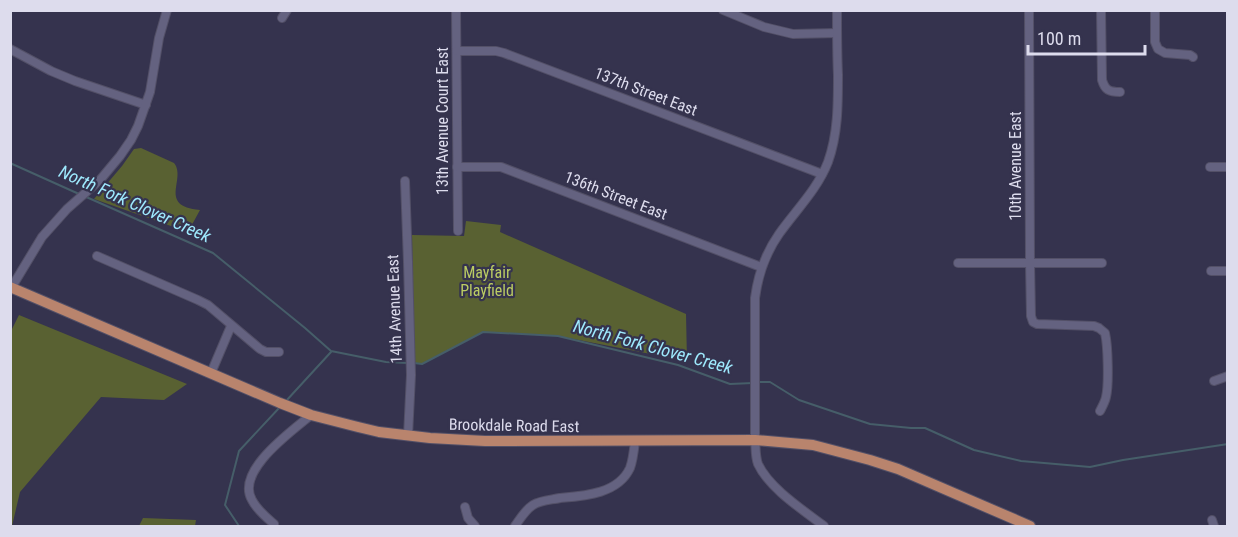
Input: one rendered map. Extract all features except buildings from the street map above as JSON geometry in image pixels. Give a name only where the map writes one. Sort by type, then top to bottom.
[{"type":"main road","name":"Brookdale Road East","points":[[11,289],[311,415],[358,427],[408,436],[485,441],[755,440],[813,445],[898,469],[1030,526]]},
{"type":"street","points":[[11,289],[42,237],[67,208],[100,180],[120,156],[138,126],[153,81],[159,38],[167,10]]},
{"type":"street","name":"13th Avenue Court East","points":[[456,10],[458,231]]},
{"type":"street","points":[[723,10],[764,27],[793,34],[837,33]]},
{"type":"street","points":[[824,526],[796,505],[767,478],[759,464],[755,440],[755,298],[761,267],[779,234],[812,191],[822,174],[834,143],[837,122],[837,10]]},
{"type":"street","name":"10th Avenue East","points":[[1029,10],[1030,263],[1033,322],[1094,326],[1105,333],[1106,397],[1100,411]]},
{"type":"street","points":[[1101,10],[1102,80],[1110,92],[1120,92]]},
{"type":"street","points":[[1155,10],[1155,42],[1158,49],[1165,53],[1193,57]]},
{"type":"street","points":[[10,49],[75,81],[146,105]]},
{"type":"street","name":"137th Street East","points":[[457,51],[504,53],[822,174]]},
{"type":"street","name":"136th Street East","points":[[457,167],[501,167],[761,267]]},
{"type":"street","points":[[1210,167],[1227,167]]},
{"type":"street","name":"14th Avenue East","points":[[405,181],[411,375],[408,436]]},
{"type":"street","points":[[97,256],[208,305],[260,349],[266,352],[279,352]]},
{"type":"street","points":[[958,263],[1102,263]]},
{"type":"street","points":[[1211,271],[1227,271]]},
{"type":"street","points":[[211,373],[231,326]]},
{"type":"street","points":[[1214,381],[1227,376]]},
{"type":"street","points":[[274,524],[263,514],[249,494],[253,474],[256,466],[269,451],[311,415]]},
{"type":"street","points":[[515,526],[529,509],[540,502],[595,493],[615,485],[630,468],[635,441]]},
{"type":"street","points":[[465,507],[468,518],[475,526]]},
{"type":"green space","points":[[141,148],[174,163],[178,177],[176,198],[187,207],[200,210],[188,232],[94,199],[134,149]]},
{"type":"green space","name":"Mayfair Playfield","points":[[466,221],[501,225],[500,232],[686,314],[687,361],[558,336],[483,332],[422,364],[414,363],[412,235],[464,236]]},
{"type":"green space","points":[[19,315],[187,384],[164,400],[101,397],[20,492],[11,526],[10,333]]},
{"type":"green space","points":[[143,518],[196,520],[195,526],[139,526]]},
{"type":"waterway","name":"North Fork Clover Creek","points":[[10,163],[79,194]]},
{"type":"waterway","name":"North Fork Clover Creek","points":[[84,196],[213,253],[331,351],[386,362],[408,363]]},
{"type":"waterway","name":"North Fork Clover Creek","points":[[414,363],[422,364],[483,332],[558,336],[678,365],[730,384],[753,383]]},
{"type":"waterway","points":[[286,401],[331,352]]},
{"type":"waterway","name":"North Fork Clover Creek","points":[[759,382],[770,382],[799,400],[870,424],[925,428],[974,450],[1021,461],[1090,467],[1228,444]]},
{"type":"waterway","points":[[239,526],[225,505],[239,451],[280,407]]}]
